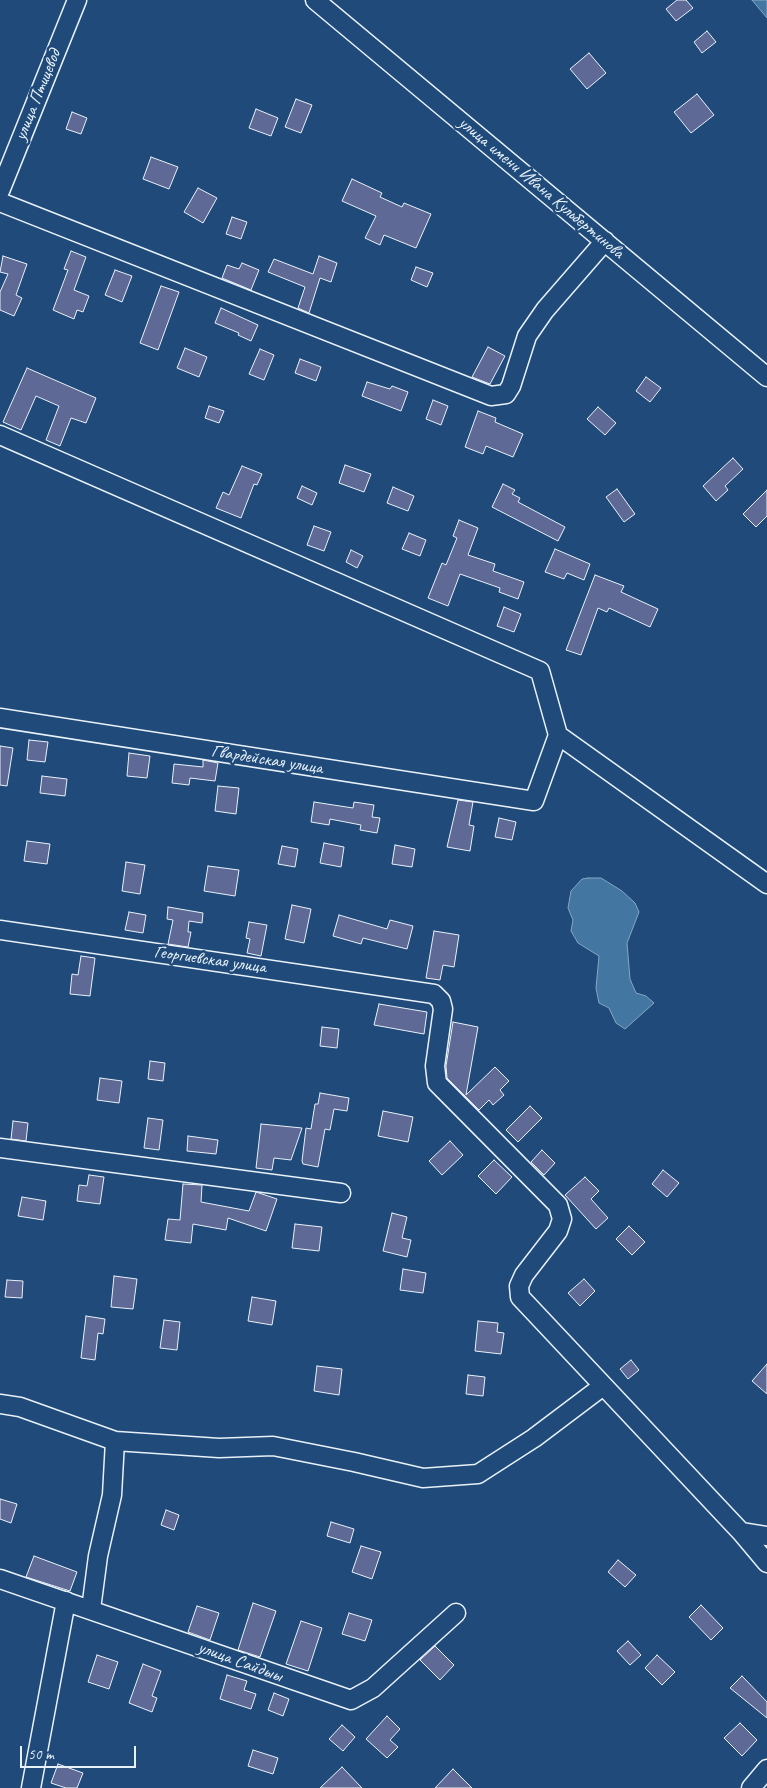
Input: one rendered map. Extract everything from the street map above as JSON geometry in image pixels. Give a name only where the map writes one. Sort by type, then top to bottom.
[{"type":"street","name":"улица Птицевод","points":[[0,191],[77,0]]},
{"type":"street","name":"улица имени Ивана Кульбертинова","points":[[315,0],[767,377]]},
{"type":"street","points":[[0,202],[491,396],[506,394],[511,386],[527,336],[545,310],[605,241]]},
{"type":"street","points":[[0,435],[540,671],[558,735],[767,884]]},
{"type":"street","name":"Гвардейская улица","points":[[0,718],[534,801],[558,735]]},
{"type":"street","name":"Георгиевская улица","points":[[0,930],[434,994],[440,1001],[443,1010],[435,1066],[437,1083],[558,1205],[562,1219],[558,1231],[524,1275],[519,1286],[520,1297],[603,1386]]},
{"type":"street","points":[[0,1148],[341,1193]]},
{"type":"street","points":[[0,1404],[20,1407],[115,1441],[219,1448],[273,1446],[423,1478],[478,1474],[534,1438],[603,1386],[741,1532],[767,1563]]},
{"type":"street","points":[[90,1609],[98,1556],[112,1495],[115,1441]]},
{"type":"street","points":[[741,1532],[767,1536]]},
{"type":"street","name":"улица Сайдыы","points":[[0,1579],[66,1600],[351,1700],[373,1688],[456,1613]]},
{"type":"street","points":[[31,1788],[66,1600]]},
{"type":"street","points":[[751,1788],[767,1769]]},
{"type":"water","points":[[752,0],[767,0],[767,18]]},
{"type":"water","points":[[601,878],[622,891],[635,903],[639,912],[627,943],[630,979],[636,993],[646,996],[654,1003],[625,1029],[616,1023],[609,1008],[599,1003],[596,988],[599,956],[578,943],[571,931],[573,920],[568,908],[571,891],[582,879]]},
{"type":"building","points":[[677,0],[686,0],[693,8],[676,21],[666,9]]},
{"type":"building","points":[[707,31],[716,42],[702,53],[694,42]]},
{"type":"building","points":[[589,53],[606,73],[587,89],[570,69]]},
{"type":"building","points":[[697,94],[714,115],[691,133],[674,112]]},
{"type":"building","points":[[296,99],[312,105],[301,133],[285,127]]},
{"type":"building","points":[[256,109],[278,118],[271,136],[249,128]]},
{"type":"building","points":[[72,112],[87,118],[81,134],[66,129]]},
{"type":"building","points":[[151,157],[178,167],[169,189],[143,179]]},
{"type":"building","points":[[352,179],[382,193],[380,197],[402,207],[404,203],[431,214],[416,248],[384,235],[380,245],[365,238],[376,216],[342,201]]},
{"type":"building","points":[[198,188],[217,198],[203,223],[184,212]]},
{"type":"building","points":[[232,217],[247,222],[241,239],[226,234]]},
{"type":"building","points":[[71,251],[86,257],[74,290],[89,296],[83,312],[77,310],[74,319],[53,310],[68,270],[64,269]]},
{"type":"building","points":[[3,256],[27,264],[16,295],[22,298],[14,316],[0,310],[0,292],[8,274],[0,272]]},
{"type":"building","points":[[319,256],[337,263],[331,282],[320,278],[309,313],[298,308],[305,287],[268,272],[274,259],[313,274]]},
{"type":"building","points":[[242,263],[259,270],[251,290],[222,278],[227,265],[239,269]]},
{"type":"building","points":[[416,267],[433,273],[427,287],[411,280]]},
{"type":"building","points":[[115,270],[132,276],[122,302],[105,295]]},
{"type":"building","points":[[161,286],[179,292],[158,350],[140,343]]},
{"type":"building","points":[[221,308],[258,325],[251,341],[238,335],[239,333],[215,323]]},
{"type":"building","points":[[488,347],[505,356],[490,384],[472,377]]},
{"type":"building","points":[[185,348],[207,357],[199,377],[177,368]]},
{"type":"building","points":[[260,349],[274,355],[264,380],[249,374]]},
{"type":"building","points":[[300,359],[321,367],[316,381],[295,373]]},
{"type":"building","points":[[27,368],[96,398],[86,423],[71,418],[60,446],[46,440],[59,406],[36,396],[21,430],[3,422]]},
{"type":"building","points":[[646,377],[661,388],[650,402],[636,391]]},
{"type":"building","points":[[367,382],[390,389],[392,386],[408,392],[401,411],[362,396]]},
{"type":"building","points":[[433,400],[448,406],[441,425],[426,419]]},
{"type":"building","points":[[209,406],[224,411],[219,423],[205,418]]},
{"type":"building","points":[[598,407],[616,423],[605,435],[587,419]]},
{"type":"building","points":[[478,411],[496,418],[495,422],[523,434],[513,457],[486,446],[483,454],[465,447]]},
{"type":"building","points":[[733,458],[743,469],[725,486],[728,490],[716,501],[703,486]]},
{"type":"building","points":[[345,465],[371,474],[364,492],[339,483]]},
{"type":"building","points":[[242,466],[262,474],[257,485],[254,484],[241,518],[216,508],[223,492],[229,495]]},
{"type":"building","points":[[503,484],[515,490],[512,494],[520,498],[518,502],[565,527],[558,541],[492,507]]},
{"type":"building","points":[[302,486],[317,493],[312,505],[297,498]]},
{"type":"building","points":[[393,487],[414,496],[408,511],[387,503]]},
{"type":"building","points":[[617,489],[635,514],[624,522],[606,497]]},
{"type":"building","points":[[767,490],[767,516],[756,527],[743,514]]},
{"type":"building","points":[[459,520],[478,528],[468,555],[495,564],[493,571],[524,582],[518,599],[499,592],[500,588],[460,574],[448,606],[428,598],[442,563],[446,565],[457,538],[453,536]]},
{"type":"building","points":[[314,526],[331,532],[324,551],[307,545]]},
{"type":"building","points":[[409,533],[426,540],[420,556],[402,549]]},
{"type":"building","points":[[555,549],[590,564],[584,580],[567,573],[564,579],[545,572]]},
{"type":"building","points":[[351,550],[363,556],[357,568],[346,562]]},
{"type":"building","points":[[595,575],[624,586],[621,592],[658,609],[650,627],[609,608],[607,612],[598,608],[581,655],[566,650]]},
{"type":"building","points":[[504,607],[521,614],[514,632],[497,626]]},
{"type":"building","points":[[29,740],[48,742],[45,762],[27,760]]},
{"type":"building","points":[[0,746],[13,748],[7,786],[0,785]]},
{"type":"building","points":[[129,753],[150,756],[147,778],[127,776]]},
{"type":"building","points":[[203,760],[218,763],[215,781],[190,778],[189,785],[172,783],[174,764],[203,767]]},
{"type":"building","points":[[42,776],[67,779],[65,796],[40,793]]},
{"type":"building","points":[[218,786],[239,788],[236,814],[215,811]]},
{"type":"building","points":[[458,800],[473,802],[469,825],[474,826],[470,851],[447,847]]},
{"type":"building","points":[[314,802],[353,808],[354,802],[374,805],[372,817],[380,818],[377,833],[360,830],[361,825],[330,819],[329,825],[311,822]]},
{"type":"building","points":[[499,818],[516,822],[512,840],[495,837]]},
{"type":"building","points":[[27,841],[50,844],[47,864],[24,861]]},
{"type":"building","points":[[324,843],[344,847],[341,867],[320,863]]},
{"type":"building","points":[[395,845],[415,849],[412,867],[392,864]]},
{"type":"building","points":[[282,846],[298,849],[295,867],[278,864]]},
{"type":"building","points":[[126,862],[145,865],[140,894],[122,891]]},
{"type":"building","points":[[208,866],[239,870],[235,896],[204,891]]},
{"type":"building","points":[[292,905],[311,909],[304,943],[285,939]]},
{"type":"building","points":[[168,907],[203,913],[202,923],[189,921],[188,932],[191,932],[188,947],[168,944],[173,920],[167,919]]},
{"type":"building","points":[[129,912],[146,915],[143,933],[125,930]]},
{"type":"building","points":[[339,915],[387,929],[390,920],[413,926],[407,949],[363,938],[361,944],[333,936]]},
{"type":"building","points":[[249,922],[267,925],[261,956],[247,953],[250,939],[246,938]]},
{"type":"building","points":[[434,931],[459,935],[454,967],[443,965],[440,980],[426,978]]},
{"type":"building","points":[[81,956],[95,958],[90,996],[70,994],[72,974],[78,975]]},
{"type":"building","points":[[379,1004],[427,1012],[424,1034],[374,1025]]},
{"type":"building","points":[[453,1022],[478,1027],[466,1095],[495,1067],[509,1081],[500,1090],[504,1095],[493,1105],[489,1100],[479,1110],[447,1078],[446,1066]]},
{"type":"building","points":[[322,1027],[339,1029],[337,1048],[320,1046]]},
{"type":"building","points":[[150,1061],[165,1063],[163,1081],[148,1079]]},
{"type":"building","points":[[100,1078],[122,1081],[119,1103],[97,1100]]},
{"type":"building","points":[[320,1093],[349,1098],[347,1111],[334,1109],[330,1130],[325,1129],[318,1167],[303,1164],[302,1161],[306,1128],[311,1129],[315,1104],[318,1104]]},
{"type":"building","points":[[530,1106],[542,1118],[518,1142],[506,1130]]},
{"type":"building","points":[[383,1111],[413,1117],[408,1142],[378,1136]]},
{"type":"building","points":[[148,1118],[163,1120],[159,1150],[144,1148]]},
{"type":"building","points":[[13,1121],[28,1123],[26,1141],[11,1139]]},
{"type":"building","points":[[261,1124],[302,1128],[291,1160],[274,1158],[272,1170],[256,1168]]},
{"type":"building","points":[[188,1136],[218,1140],[216,1154],[187,1151]]},
{"type":"building","points":[[450,1141],[463,1155],[442,1175],[429,1161]]},
{"type":"building","points":[[542,1150],[555,1163],[544,1175],[531,1162]]},
{"type":"building","points":[[494,1160],[512,1177],[496,1194],[478,1176]]},
{"type":"building","points":[[663,1170],[679,1183],[667,1197],[652,1184]]},
{"type":"building","points":[[89,1175],[104,1177],[100,1204],[77,1201],[79,1185],[87,1186]]},
{"type":"building","points":[[585,1177],[599,1191],[591,1199],[608,1218],[596,1229],[565,1195]]},
{"type":"building","points":[[183,1184],[202,1185],[201,1202],[249,1211],[256,1192],[277,1199],[266,1231],[228,1218],[226,1230],[193,1224],[191,1243],[165,1240],[168,1219],[180,1220]]},
{"type":"building","points":[[22,1197],[46,1201],[43,1220],[18,1216]]},
{"type":"building","points":[[392,1213],[407,1217],[402,1238],[411,1240],[407,1257],[383,1251]]},
{"type":"building","points":[[295,1224],[322,1227],[319,1251],[292,1248]]},
{"type":"building","points":[[629,1226],[645,1242],[632,1255],[616,1239]]},
{"type":"building","points":[[403,1269],[426,1273],[423,1293],[400,1290]]},
{"type":"building","points":[[114,1276],[137,1279],[133,1309],[111,1307]]},
{"type":"building","points":[[584,1279],[595,1291],[580,1306],[568,1293]]},
{"type":"building","points":[[7,1280],[23,1281],[22,1298],[5,1297]]},
{"type":"building","points":[[252,1297],[276,1301],[272,1325],[248,1321]]},
{"type":"building","points":[[86,1316],[105,1319],[103,1334],[98,1333],[95,1360],[81,1358]]},
{"type":"building","points":[[164,1320],[180,1322],[177,1350],[160,1348]]},
{"type":"building","points":[[478,1321],[498,1323],[497,1332],[504,1333],[501,1354],[475,1351]]},
{"type":"building","points":[[631,1360],[639,1370],[628,1379],[620,1369]]},
{"type":"building","points":[[767,1364],[767,1394],[752,1381]]},
{"type":"building","points":[[317,1366],[342,1369],[339,1395],[314,1391]]},
{"type":"building","points":[[468,1375],[485,1377],[483,1396],[466,1394]]},
{"type":"building","points":[[0,1499],[17,1504],[11,1523],[0,1519]]},
{"type":"building","points":[[166,1510],[179,1515],[174,1530],[161,1525]]},
{"type":"building","points":[[331,1522],[354,1529],[350,1543],[327,1536]]},
{"type":"building","points":[[361,1546],[381,1552],[372,1579],[352,1572]]},
{"type":"building","points":[[34,1556],[77,1572],[70,1591],[26,1577]]},
{"type":"building","points":[[618,1560],[636,1575],[625,1587],[608,1572]]},
{"type":"building","points":[[253,1603],[276,1611],[260,1657],[238,1650]]},
{"type":"building","points":[[701,1605],[723,1628],[711,1640],[689,1617]]},
{"type":"building","points":[[197,1606],[219,1613],[210,1640],[188,1632]]},
{"type":"building","points":[[349,1613],[372,1620],[365,1641],[342,1634]]},
{"type":"building","points":[[301,1621],[322,1628],[308,1671],[286,1664]]},
{"type":"building","points":[[628,1641],[641,1655],[630,1665],[617,1651]]},
{"type":"building","points":[[435,1646],[454,1665],[440,1680],[420,1660]]},
{"type":"building","points":[[97,1655],[118,1662],[109,1689],[88,1682]]},
{"type":"building","points":[[657,1655],[675,1672],[662,1685],[645,1668]]},
{"type":"building","points":[[143,1664],[161,1671],[152,1696],[157,1698],[152,1712],[129,1703]]},
{"type":"building","points":[[227,1675],[247,1681],[244,1690],[256,1694],[251,1709],[220,1699]]},
{"type":"building","points":[[742,1676],[767,1702],[767,1718],[730,1688]]},
{"type":"building","points":[[274,1693],[289,1699],[283,1716],[268,1710]]},
{"type":"building","points":[[387,1716],[400,1729],[390,1740],[398,1747],[387,1758],[366,1739]]},
{"type":"building","points":[[740,1723],[757,1740],[742,1756],[724,1738]]},
{"type":"building","points":[[342,1725],[355,1737],[343,1751],[329,1739]]},
{"type":"building","points":[[253,1750],[278,1758],[273,1774],[248,1766]]},
{"type":"building","points":[[58,1764],[83,1773],[77,1788],[66,1788],[51,1783]]},
{"type":"building","points":[[342,1767],[362,1788],[320,1788]]},
{"type":"building","points":[[453,1769],[472,1788],[435,1788]]}]
